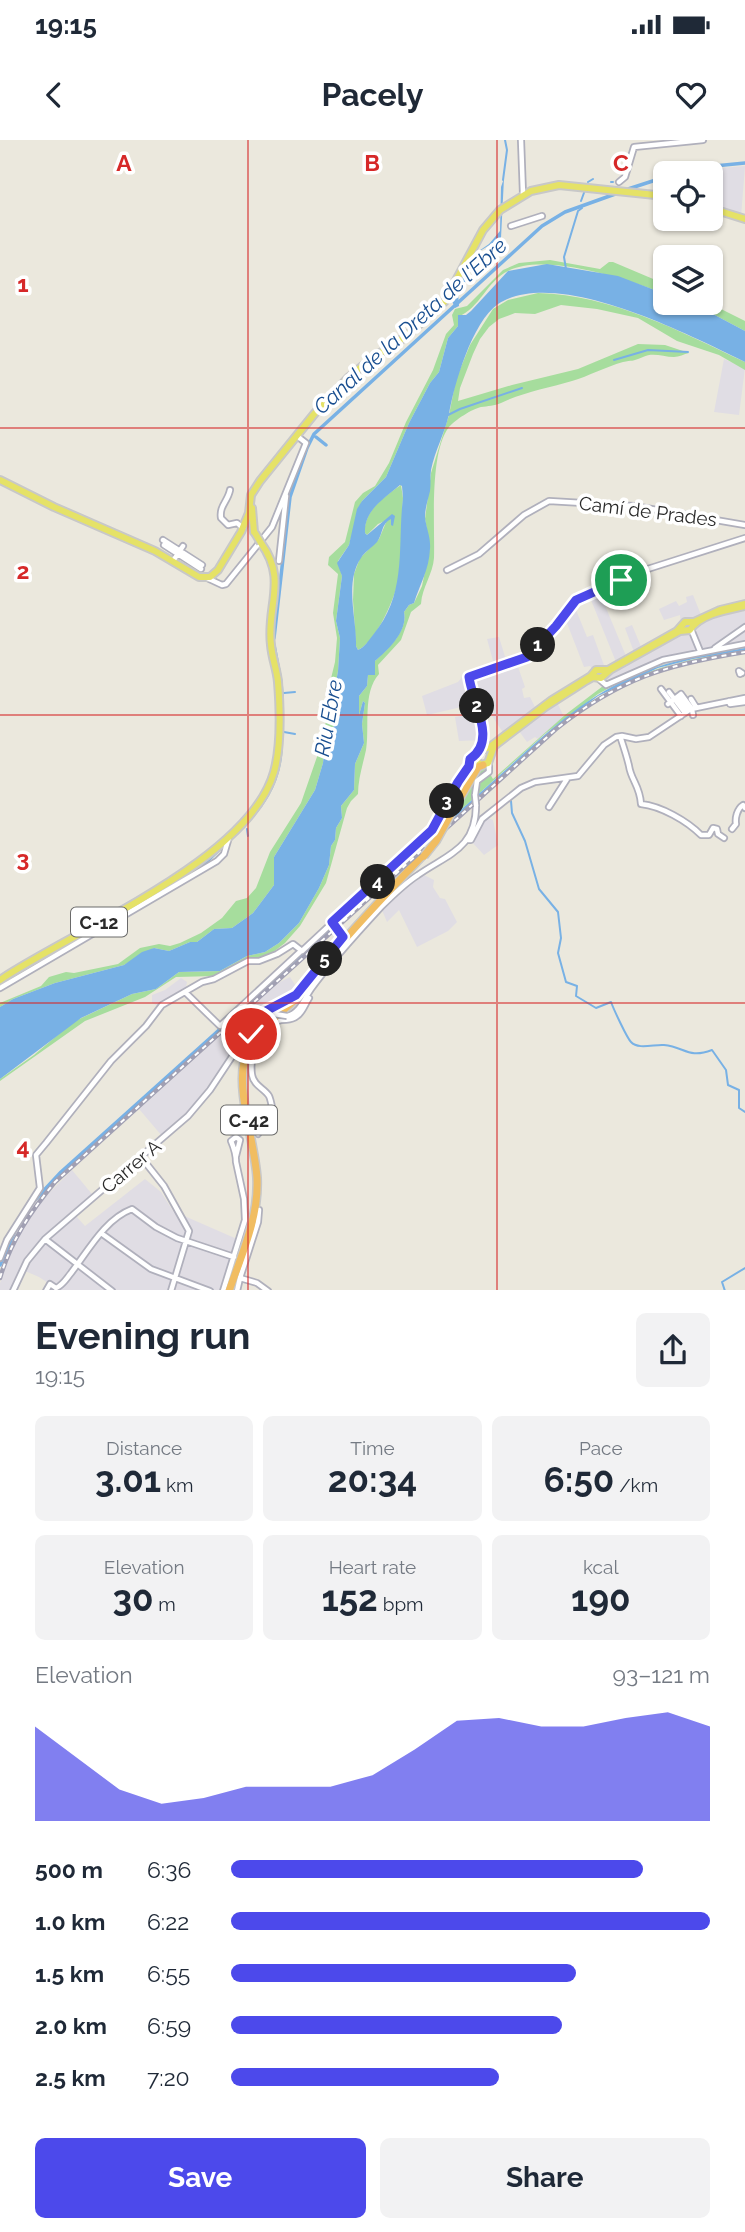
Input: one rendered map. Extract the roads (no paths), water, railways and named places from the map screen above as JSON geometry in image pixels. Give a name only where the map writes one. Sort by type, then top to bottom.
[{"type":"highway","name":"C-42","points":[[237,1278],[257,1199],[257,1174],[242,1081],[248,1048],[260,1031],[299,995],[349,935],[423,855],[482,757]]},
{"type":"highway","points":[[230,1290],[237,1278]]},
{"type":"main road","points":[[0,480],[197,573],[217,571],[248,520],[257,486],[349,377],[405,337],[445,301],[481,233],[502,208],[522,191],[559,184],[616,188],[653,194]]},
{"type":"main road","points":[[723,212],[745,219]]},
{"type":"main road","points":[[248,520],[249,526],[276,566]]},
{"type":"main road","name":"C-12","points":[[0,980],[194,867],[229,837],[264,795],[276,764],[278,689],[270,641],[276,566]]},
{"type":"main road","name":"C-42","points":[[482,757],[577,685],[600,676],[715,613],[745,605]]},
{"type":"street","points":[[521,140],[521,162],[524,170],[522,191]]},
{"type":"street","points":[[616,188],[625,177],[634,148],[703,140]]},
{"type":"street","points":[[511,226],[542,216]]},
{"type":"street","points":[[164,542],[180,550],[197,573],[218,584],[226,584],[272,527],[306,443],[296,437]]},
{"type":"street","points":[[230,490],[229,498],[220,510],[221,518],[228,524],[248,520]]},
{"type":"street","points":[[276,566],[286,491]]},
{"type":"street","name":"Camí de Prades","points":[[447,570],[479,554],[524,515],[549,501],[635,506],[745,525]]},
{"type":"street","points":[[473,832],[477,781],[487,774],[482,757],[482,722],[469,677],[527,657],[576,600],[632,574],[745,538]]},
{"type":"street","points":[[174,562],[180,550]]},
{"type":"street","points":[[217,571],[215,579],[218,584]]},
{"type":"street","points":[[600,676],[606,685],[667,658],[712,649],[745,627]]},
{"type":"street","points":[[689,629],[700,651]]},
{"type":"street","points":[[721,645],[745,643]]},
{"type":"street","points":[[661,689],[693,715]]},
{"type":"street","points":[[669,692],[690,711]]},
{"type":"street","points":[[690,711],[691,699]]},
{"type":"street","points":[[251,1030],[267,1016],[287,1016],[296,1012],[351,940],[393,895],[417,875],[453,855],[482,819],[525,786],[578,776],[604,745],[614,738],[639,739],[652,736],[690,711],[729,701],[730,704],[745,700]]},
{"type":"street","points":[[624,738],[629,767],[638,786],[641,804],[654,806],[701,835],[709,835],[713,828],[716,828],[718,834],[724,838]]},
{"type":"street","points":[[185,992],[220,1026],[334,924],[432,830],[458,782],[469,766],[482,757]]},
{"type":"street","points":[[550,807],[567,779]]},
{"type":"street","points":[[732,829],[737,824],[740,807],[743,804],[745,808]]},
{"type":"street","points":[[0,988],[223,856],[229,837]]},
{"type":"street","points":[[251,1030],[264,1012],[294,997],[343,937],[334,924]]},
{"type":"street","points":[[0,1258],[12,1232],[40,1188],[36,1155],[38,1149],[46,1143],[117,1055],[146,1026],[162,1005],[248,961],[267,958],[293,944],[301,951]]},
{"type":"street","points":[[258,1134],[273,1112],[269,1095],[253,1078],[252,1063],[256,1044],[274,1024],[280,1020],[293,1019],[300,1014],[309,993]]},
{"type":"street","name":"Carrer A","points":[[13,1290],[27,1261],[45,1239],[182,1122],[201,1102],[251,1030]]},
{"type":"street","points":[[230,1290],[234,1257],[245,1213],[236,1156]]},
{"type":"street","points":[[141,1157],[164,1186],[188,1229],[187,1242],[171,1290]]},
{"type":"street","points":[[46,1290],[50,1284],[55,1289],[63,1285],[101,1233],[123,1213],[132,1209],[156,1227],[187,1242],[234,1257]]},
{"type":"street","points":[[259,1210],[258,1222],[237,1278],[257,1283],[268,1290]]},
{"type":"street","points":[[101,1233],[144,1266],[210,1290]]},
{"type":"street","points":[[45,1239],[112,1290]]},
{"type":"street","points":[[63,1285],[69,1290]]},
{"type":"water","points":[[504,178],[501,238],[475,254],[466,281],[458,292],[459,306],[455,308],[452,301],[473,255],[489,244],[500,231],[501,187]]},
{"type":"water","points":[[547,264],[618,276],[653,289],[653,315],[715,315],[745,331],[745,362],[658,322],[587,299],[554,293],[523,294],[498,304],[472,339],[455,387],[431,473],[425,514],[430,545],[426,570],[414,603],[404,612],[400,633],[375,661],[375,675],[368,675],[367,686],[359,696],[359,715],[363,701],[365,703],[362,724],[364,743],[355,764],[354,790],[341,806],[342,818],[331,846],[329,865],[299,923],[279,943],[265,952],[247,956],[220,971],[179,972],[156,989],[132,994],[81,1018],[0,1079],[0,1007],[13,999],[55,983],[124,965],[142,952],[154,948],[169,951],[190,942],[197,942],[214,929],[232,928],[253,913],[274,885],[274,857],[315,790],[323,763],[325,743],[334,726],[332,704],[340,638],[336,621],[342,576],[337,563],[349,545],[357,509],[386,477],[409,423],[430,383],[439,372],[448,338],[458,326],[458,315],[466,315],[508,271]],"holes":[[[400,485],[403,498],[399,569],[392,603],[366,644],[358,650],[353,578],[363,556],[377,542],[385,524],[391,519],[393,526],[395,516],[392,514],[367,535],[365,533],[368,518],[371,511]]]},
{"type":"water","points":[[745,648],[658,668],[598,696],[547,735],[420,849],[420,842],[423,841],[422,845],[571,713],[604,691],[666,664]]},
{"type":"waterway","points":[[503,180],[507,150],[505,140]]},
{"type":"waterway","name":"Canal de la Dreta de l'Ebre","points":[[723,165],[745,163]]},
{"type":"waterway","points":[[588,182],[593,179]]},
{"type":"waterway","name":"Canal de la Dreta de l'Ebre","points":[[625,190],[653,181]]},
{"type":"waterway","points":[[581,201],[585,190]]},
{"type":"waterway","name":"Canal de la Dreta de l'Ebre","points":[[274,638],[290,497],[314,434],[542,226],[565,212],[618,193]]},
{"type":"waterway","points":[[566,269],[564,257],[578,211],[582,208]]},
{"type":"waterway","points":[[614,360],[648,350],[688,352]]},
{"type":"waterway","points":[[448,415],[522,388]]},
{"type":"waterway","points":[[316,437],[326,445]]},
{"type":"waterway","name":"Canal de la Dreta de l'Ebre","points":[[274,645],[282,696]]},
{"type":"waterway","points":[[284,693],[295,692]]},
{"type":"waterway","points":[[276,710],[276,724]]},
{"type":"waterway","points":[[276,730],[276,740]]},
{"type":"waterway","points":[[284,732],[295,734]]},
{"type":"waterway","name":"Canal de la Dreta de l'Ebre","points":[[237,833],[254,815],[273,785],[281,749]]},
{"type":"waterway","points":[[511,801],[512,813],[525,841],[539,889],[558,912],[561,938],[558,953],[566,982],[577,986],[576,996],[596,1008],[611,1002],[634,1044],[671,1046],[692,1053],[712,1050],[726,1070],[728,1085],[739,1090],[739,1108],[745,1112]]},
{"type":"waterway","points":[[247,829],[248,836]]},
{"type":"waterway","name":"Canal de la Dreta de l'Ebre","points":[[171,884],[202,866],[226,843]]},
{"type":"waterway","points":[[34,1201],[61,1172],[424,846]]},
{"type":"waterway","points":[[88,926],[159,885]]},
{"type":"waterway","name":"Canal de la Dreta de l'Ebre","points":[[0,984],[13,976]]},
{"type":"waterway","points":[[0,1265],[15,1231]]},
{"type":"waterway","points":[[725,1290],[722,1282],[745,1268]]},
{"type":"railway","points":[[0,1278],[22,1227],[55,1182],[556,729],[602,697],[645,676],[691,662],[745,652]]},
{"type":"water label","name":"Riu Ebre","points":[[328,718]]}]
